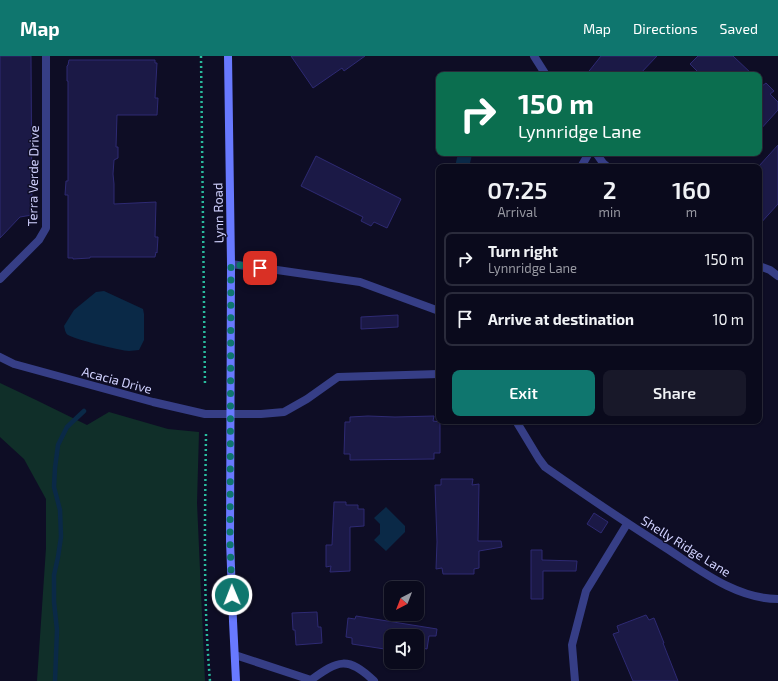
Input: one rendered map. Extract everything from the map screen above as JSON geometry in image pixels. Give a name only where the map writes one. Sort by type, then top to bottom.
[{"type":"main road","name":"Lynn Road","points":[[228,56],[231,264],[230,541],[236,681]]},
{"type":"street","name":"Terra Verde Drive","points":[[0,279],[39,240],[46,228],[46,56]]},
{"type":"street","points":[[534,56],[544,72]]},
{"type":"street","points":[[598,156],[604,164]]},
{"type":"street","points":[[231,264],[360,282],[436,309]]},
{"type":"street","points":[[762,267],[770,270],[778,276]]},
{"type":"street","name":"Acacia Drive","points":[[0,357],[14,364],[153,402],[205,414],[261,414],[284,412],[307,399],[338,377],[436,374]]},
{"type":"street","name":"Shelly Ridge Lane","points":[[518,424],[545,467],[628,524],[721,583],[748,594],[769,599],[778,599]]},
{"type":"street","points":[[575,681],[572,645],[586,591],[628,524]]},
{"type":"street","points":[[235,655],[311,680],[325,669],[340,663],[351,664],[364,671],[374,681]]},
{"type":"path","points":[[201,56],[205,386]]},
{"type":"path","points":[[206,434],[205,598],[210,681]]},
{"type":"green space","points":[[0,383],[87,425],[109,412],[168,429],[199,432],[197,503],[205,681],[37,681],[46,548],[46,499],[24,459],[0,437]]},
{"type":"water","points":[[457,156],[472,156],[470,164],[456,164]]},
{"type":"water","points":[[104,291],[143,309],[144,340],[139,350],[129,351],[108,347],[79,339],[66,333],[64,326],[74,310],[96,292]]},
{"type":"water","points":[[386,507],[405,526],[405,532],[386,551],[374,540],[380,534],[380,524],[374,518]]},
{"type":"building","points":[[0,56],[31,56],[32,215],[20,217],[0,238]]},
{"type":"building","points":[[291,56],[365,56],[344,71],[342,68],[313,88]]},
{"type":"building","points":[[601,56],[657,56],[642,72],[588,72]]},
{"type":"building","points":[[698,56],[733,56],[750,72],[698,72],[690,64]]},
{"type":"building","points":[[69,60],[155,60],[155,63],[157,63],[155,98],[158,98],[157,115],[117,115],[116,147],[118,147],[118,158],[114,160],[113,174],[114,204],[156,202],[155,237],[158,237],[157,253],[156,252],[155,257],[68,258],[68,195],[65,195],[66,181],[68,181],[67,66]]},
{"type":"building","points":[[766,83],[774,91],[770,94],[778,102],[778,110],[762,128],[762,86]]},
{"type":"building","points":[[778,145],[778,204],[762,222],[762,164]]},
{"type":"building","points":[[316,156],[401,199],[387,228],[374,222],[371,226],[361,221],[363,217],[301,186]]},
{"type":"building","points":[[398,315],[398,327],[361,329],[361,317]]},
{"type":"building","points":[[434,416],[433,421],[436,421],[436,424],[440,424],[440,453],[434,453],[434,459],[350,460],[350,454],[344,454],[345,422],[350,422],[350,417]]},
{"type":"building","points":[[441,479],[473,479],[472,485],[479,484],[478,541],[501,541],[502,547],[479,551],[479,568],[474,569],[474,574],[443,574],[442,568],[436,569],[437,542],[435,485],[441,485]]},
{"type":"building","points":[[334,502],[346,502],[346,505],[358,505],[358,509],[364,509],[364,526],[350,527],[350,571],[330,572],[331,566],[326,567],[326,545],[332,545]]},
{"type":"building","points":[[594,513],[608,522],[601,533],[587,524]]},
{"type":"building","points":[[531,550],[542,550],[542,560],[577,561],[576,571],[543,571],[543,599],[531,599]]},
{"type":"building","points":[[317,612],[318,627],[321,627],[322,643],[296,645],[292,613]]},
{"type":"building","points":[[646,615],[649,620],[654,618],[678,681],[633,681],[613,634],[619,632],[617,626]]},
{"type":"building","points":[[356,616],[437,629],[436,636],[429,636],[427,649],[424,648],[424,629],[384,629],[384,649],[352,644],[352,638],[346,637],[348,618],[355,619]]},
{"type":"waterway","points":[[55,681],[57,630],[54,602],[54,575],[61,537],[60,510],[54,487],[55,468],[58,445],[67,427],[84,411]]},
{"type":"route","points":[[232,595],[230,541],[231,264],[260,268]]}]
